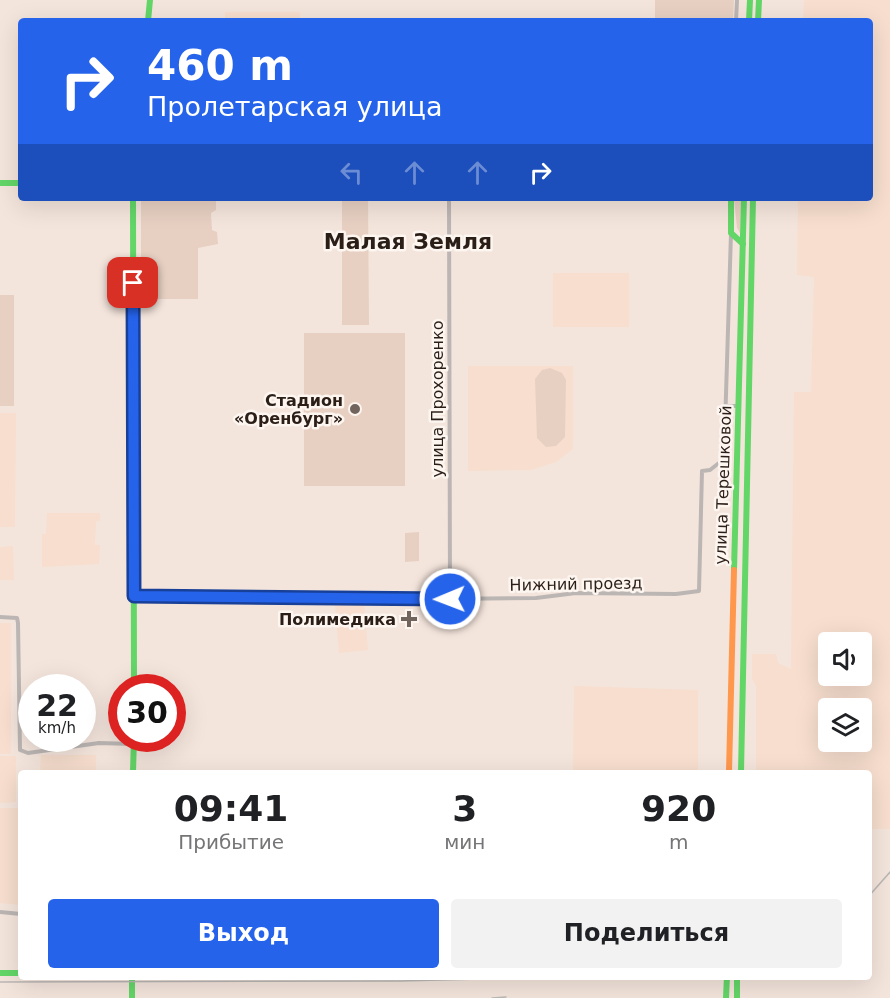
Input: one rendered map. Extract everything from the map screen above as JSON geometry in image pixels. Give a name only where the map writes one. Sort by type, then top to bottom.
[{"type":"main road","points":[[148,18],[150,0]]},
{"type":"main road","points":[[749,18],[750,0]]},
{"type":"main road","points":[[758,18],[759,0]]},
{"type":"main road","points":[[0,183],[18,183]]},
{"type":"main road","points":[[133,201],[134,674]]},
{"type":"main road","points":[[731,201],[731,233],[743,244]]},
{"type":"main road","name":"улица Терешковой","points":[[729,770],[744,201]]},
{"type":"main road","name":"улица Терешковой","points":[[741,770],[753,201]]},
{"type":"main road","points":[[741,339],[744,342],[750,339]]},
{"type":"main road","points":[[134,752],[134,770]]},
{"type":"main road","points":[[0,973],[18,973]]},
{"type":"main road","points":[[132,980],[132,998]]},
{"type":"main road","points":[[726,998],[727,980]]},
{"type":"main road","points":[[737,980],[737,998]]},
{"type":"street","points":[[736,18],[737,0]]},
{"type":"street","name":"улица Прохоренко","points":[[450,201],[450,599]]},
{"type":"street","points":[[731,233],[725,406],[739,406]]},
{"type":"street","name":"Нижний проезд","points":[[134,596],[450,599],[536,598],[576,594],[694,593],[701,586],[702,471],[710,470],[724,459],[725,406]]},
{"type":"street","points":[[0,616],[16,618],[18,623],[20,750],[28,753],[108,742]]},
{"type":"street","points":[[0,912],[18,914]]},
{"type":"shaded area","points":[[655,0],[734,0],[733,18],[655,18]]},
{"type":"shaded area","points":[[804,0],[890,0],[890,829],[872,829],[872,770],[756,770],[756,686],[752,679],[752,654],[776,654],[778,663],[791,669],[794,392],[811,392],[814,277],[797,275],[798,201],[873,201],[873,18],[803,18]]},
{"type":"shaded area","points":[[225,12],[300,12],[300,18],[225,18]]},
{"type":"shaded area","points":[[141,201],[216,201],[216,210],[211,213],[212,230],[217,232],[218,244],[198,248],[198,299],[141,299]]},
{"type":"shaded area","points":[[342,201],[368,201],[369,325],[342,325]]},
{"type":"shaded area","points":[[734,201],[741,201],[740,233],[737,228]]},
{"type":"shaded area","points":[[553,273],[629,273],[629,327],[553,327]]},
{"type":"shaded area","points":[[0,295],[14,295],[14,406],[0,406]]},
{"type":"shaded area","name":"Стадион «Оренбург»","points":[[304,333],[405,333],[405,486],[304,486]]},
{"type":"shaded area","points":[[468,366],[573,366],[573,449],[556,462],[531,470],[468,471]]},
{"type":"shaded area","points":[[550,368],[562,373],[566,380],[565,437],[556,446],[546,447],[537,438],[535,379],[542,370]]},
{"type":"shaded area","points":[[0,413],[16,413],[15,527],[0,527]]},
{"type":"shaded area","points":[[47,513],[100,513],[100,521],[96,521],[95,545],[100,545],[99,564],[42,567],[42,534],[46,534]]},
{"type":"shaded area","points":[[419,532],[419,561],[405,562],[405,533]]},
{"type":"shaded area","points":[[13,546],[14,580],[0,580],[0,547]]},
{"type":"shaded area","points":[[364,604],[368,650],[339,653],[335,605]]},
{"type":"shaded area","points":[[0,623],[11,623],[11,754],[0,754]]},
{"type":"shaded area","points":[[574,686],[698,690],[698,770],[573,770]]},
{"type":"shaded area","points":[[41,755],[96,755],[96,770],[40,770]]},
{"type":"shaded area","points":[[0,756],[16,756],[16,802],[0,803]]},
{"type":"shaded area","points":[[0,808],[18,808],[18,905],[0,903]]},
{"type":"railway","points":[[872,892],[890,872]]},
{"type":"railway","points":[[0,982],[441,980]]},
{"type":"railway","points":[[492,998],[506,997]]},
{"type":"traffic: fast","points":[[148,18],[150,0]]},
{"type":"traffic: fast","points":[[749,18],[750,0]]},
{"type":"traffic: fast","points":[[758,18],[759,0]]},
{"type":"traffic: fast","points":[[0,183],[18,183]]},
{"type":"traffic: fast","points":[[133,201],[134,674]]},
{"type":"traffic: fast","points":[[731,201],[731,233],[743,244]]},
{"type":"traffic: fast","points":[[734,570],[744,201]]},
{"type":"traffic: fast","points":[[741,770],[753,201]]},
{"type":"traffic: fast","points":[[133,770],[134,752]]},
{"type":"traffic: fast","points":[[0,973],[18,973]]},
{"type":"traffic: fast","points":[[132,980],[132,998]]},
{"type":"traffic: fast","points":[[726,998],[727,980]]},
{"type":"traffic: fast","points":[[737,980],[737,998]]},
{"type":"traffic: slow","points":[[729,770],[734,570]]},
{"type":"place","name":"Стадион «Оренбург»","points":[[355,409]]},
{"type":"place","name":"Полимедика","points":[[409,619]]},
{"type":"district","name":"Малая Земля","points":[[408,241]]},
{"type":"route","points":[[133,283],[134,596],[450,599]]}]
